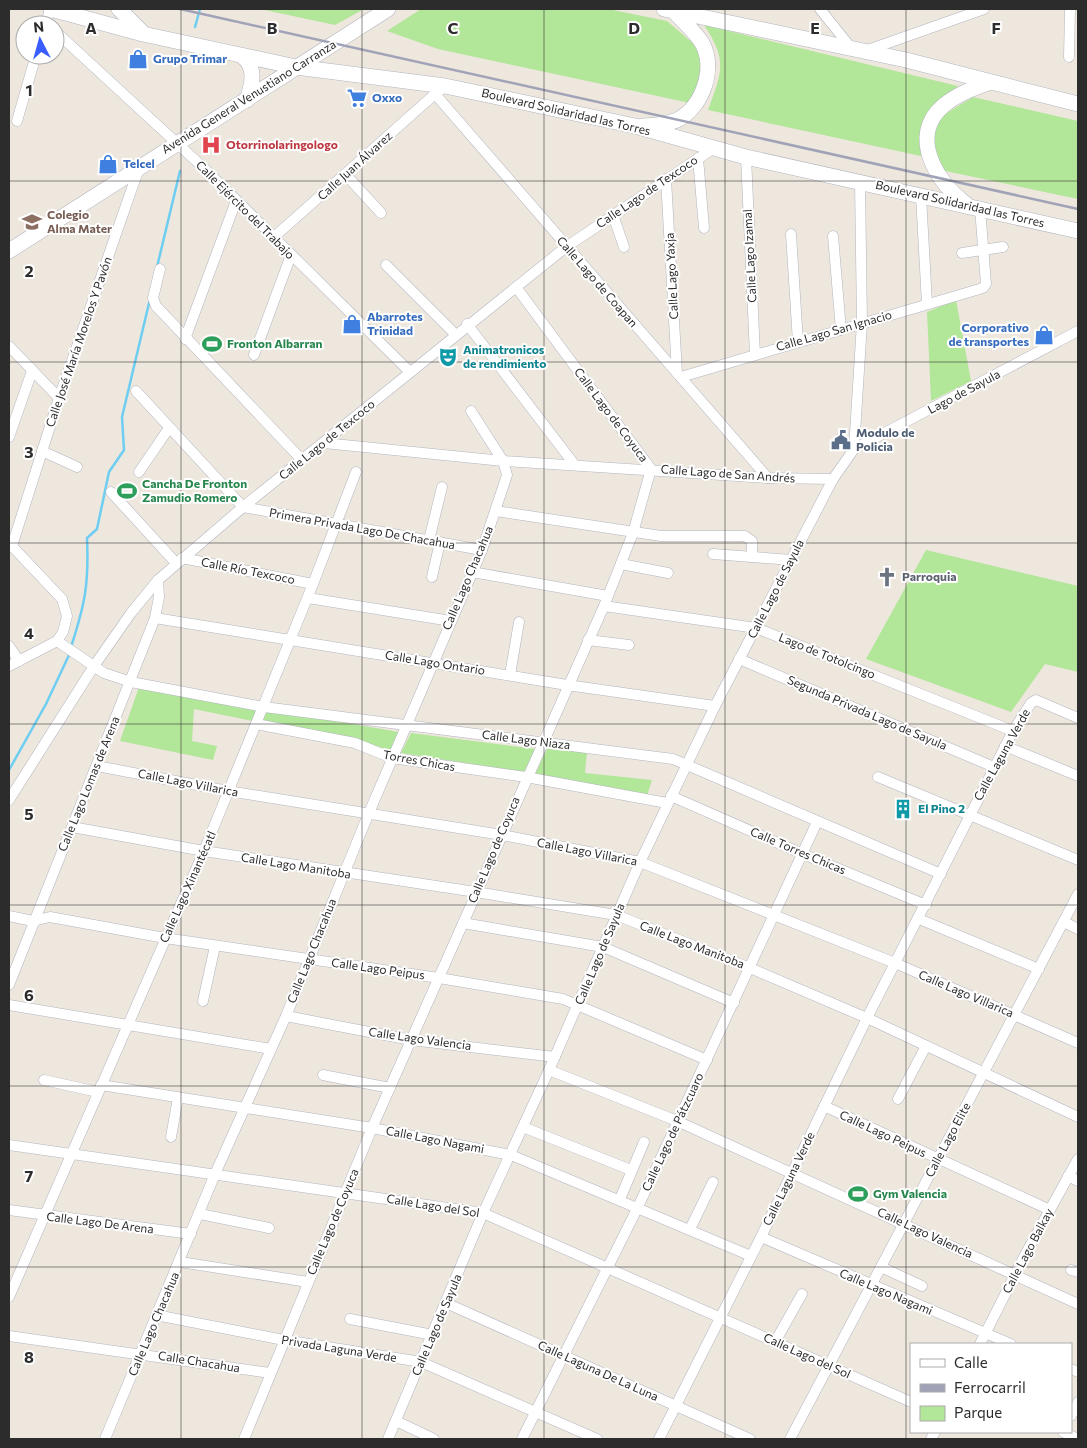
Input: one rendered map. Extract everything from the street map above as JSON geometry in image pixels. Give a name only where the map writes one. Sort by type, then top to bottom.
[{"type":"main road","points":[[120,9],[144,34]]},
{"type":"main road","name":"Avenida General Venustiano Carranza","points":[[9,251],[388,9]]},
{"type":"main road","points":[[669,10],[906,60],[1078,104]]},
{"type":"main road","points":[[635,126],[650,126],[677,120],[693,107],[704,89],[707,76],[704,49],[698,38],[669,10]]},
{"type":"main road","name":"Boulevard Solidaridad las Torres","points":[[65,21],[144,34],[296,67],[440,90],[635,126],[746,156],[1078,231]]},
{"type":"main road","points":[[242,56],[250,65],[252,76],[248,100]]},
{"type":"main road","points":[[974,207],[948,189],[938,175],[929,153],[928,136],[932,119],[943,106],[964,92],[991,82]]},
{"type":"street","points":[[820,9],[857,51],[980,9]]},
{"type":"street","points":[[1069,57],[1070,9]]},
{"type":"street","name":"Calle Ejército del Trabajo","points":[[65,40],[274,237],[410,372]]},
{"type":"street","points":[[17,121],[33,65]]},
{"type":"street","name":"Calle Juan Álvarez","points":[[274,237],[440,90]]},
{"type":"street","name":"Calle Lago de Coapan","points":[[440,90],[566,247],[768,478]]},
{"type":"street","name":"Calle Lago de Texcoco","points":[[9,800],[130,613],[158,580],[179,560],[467,324],[566,247],[714,148]]},
{"type":"street","name":"Calle Lago Izamal","points":[[746,156],[754,355]]},
{"type":"street","points":[[698,158],[704,228]]},
{"type":"street","name":"Calle José María Morelos Y Pavón","points":[[61,644],[67,622],[65,604],[10,544],[139,168]]},
{"type":"street","points":[[346,175],[381,213]]},
{"type":"street","name":"Calle Lago Yaxja","points":[[666,179],[679,375]]},
{"type":"street","points":[[854,449],[862,324],[860,182]]},
{"type":"street","points":[[921,196],[927,304]]},
{"type":"street","points":[[185,339],[236,201]]},
{"type":"street","points":[[974,207],[983,249]]},
{"type":"street","points":[[613,215],[624,247]]},
{"type":"street","points":[[791,234],[798,342]]},
{"type":"street","points":[[833,236],[841,330]]},
{"type":"street","points":[[962,253],[1003,247]]},
{"type":"street","name":"Calle Lago San Ignacio","points":[[679,375],[983,288],[986,284],[983,249]]},
{"type":"street","points":[[254,355],[291,255]]},
{"type":"street","points":[[386,265],[455,334]]},
{"type":"street","points":[[160,269],[154,301],[185,339],[302,460]]},
{"type":"street","name":"Calle Lago de Coyuca","points":[[244,1439],[372,1128],[526,777],[604,606],[633,532],[651,469],[516,287]]},
{"type":"street","points":[[467,324],[574,464]]},
{"type":"street","name":"Lago de Sayula","points":[[833,479],[854,449],[1078,331]]},
{"type":"street","points":[[9,346],[59,398]]},
{"type":"street","points":[[9,437],[32,371]]},
{"type":"street","points":[[136,391],[243,507]]},
{"type":"street","points":[[471,411],[503,460]]},
{"type":"street","points":[[140,472],[169,428]]},
{"type":"street","name":"Calle Lago de San Andrés","points":[[324,442],[503,460],[768,478],[833,479]]},
{"type":"street","points":[[42,451],[77,467]]},
{"type":"street","name":"Calle Lago Chacahua","points":[[105,1439],[215,1174],[286,1016],[343,873],[482,550],[507,480],[503,460]]},
{"type":"street","name":"Calle Lago Xinantécatl","points":[[9,1297],[204,851],[308,598],[356,472]]},
{"type":"street","name":"Calle Lago de Sayula","points":[[388,1439],[422,1362],[483,1213],[550,1070],[640,862],[715,706],[833,479]]},
{"type":"street","points":[[432,577],[434,541],[442,487]]},
{"type":"street","points":[[111,492],[179,560]]},
{"type":"street","name":"Primera Privada Lago De Chacahua","points":[[243,507],[482,550]]},
{"type":"street","points":[[496,511],[675,537],[745,536],[752,540],[752,557]]},
{"type":"street","points":[[713,554],[792,560]]},
{"type":"street","name":"Calle Río Texcoco","points":[[179,560],[313,584]]},
{"type":"street","points":[[621,564],[668,572]]},
{"type":"street","points":[[472,572],[608,596]]},
{"type":"street","name":"Calle Lago Lomas de Arena","points":[[9,985],[155,618],[159,597],[158,580]]},
{"type":"street","points":[[308,598],[451,621]]},
{"type":"street","name":"Lago de Totolcingo","points":[[604,606],[756,628],[1013,731]]},
{"type":"street","name":"Calle Lago Ontario","points":[[155,618],[567,685],[715,706]]},
{"type":"street","points":[[510,676],[519,622]]},
{"type":"street","points":[[588,640],[629,645]]},
{"type":"street","points":[[9,666],[61,644]]},
{"type":"street","name":"Calle Lago Niaza","points":[[61,644],[112,677],[131,682],[264,706],[406,726],[667,758],[686,764],[941,874]]},
{"type":"street","points":[[9,646],[19,661]]},
{"type":"street","name":"Segunda Privada Lago de Sayula","points":[[740,659],[994,767]]},
{"type":"street","name":"Calle Laguna Verde","points":[[659,1439],[752,1256],[867,1018],[1013,731],[1035,700],[1078,718]]},
{"type":"street","name":"Torres Chicas","points":[[256,724],[354,743],[392,758],[526,777]]},
{"type":"street","points":[[1005,746],[1078,776]]},
{"type":"street","name":"Calle Lago Villarica","points":[[97,766],[368,815],[502,835],[640,862],[895,963],[1015,1015],[1077,1039]]},
{"type":"street","name":"Calle Torres Chicas","points":[[526,777],[669,800],[926,904]]},
{"type":"street","points":[[878,777],[1078,860]]},
{"type":"street","name":"Calle Lago de Pátzcuaro","points":[[522,1439],[638,1207],[817,822]]},
{"type":"street","name":"Calle Lago Manitoba","points":[[72,827],[204,851],[616,915],[750,968],[867,1018],[1078,1117]]},
{"type":"street","name":"Calle Lago Elite","points":[[790,1439],[1078,894]]},
{"type":"street","name":"Calle Lago Peipus","points":[[9,916],[33,921],[50,917],[215,946],[439,978],[555,997],[578,1004],[707,1060]]},
{"type":"street","points":[[919,919],[1039,969]]},
{"type":"street","points":[[1064,922],[1078,929]]},
{"type":"street","points":[[463,923],[603,947],[734,1003]]},
{"type":"street","points":[[203,1001],[215,946]]},
{"type":"street","points":[[9,1005],[271,1049]]},
{"type":"street","name":"Calle Lago Valencia","points":[[286,1016],[411,1040],[555,1057]]},
{"type":"street","points":[[898,1099],[926,1046]]},
{"type":"street","name":"Calle Lago Valencia","points":[[550,1070],[677,1121],[1078,1304]]},
{"type":"street","points":[[323,1076],[390,1088]]},
{"type":"street","name":"Calle Lago Nagami","points":[[44,1080],[178,1098],[372,1128],[511,1155],[620,1199],[752,1256]]},
{"type":"street","points":[[171,1137],[178,1098]]},
{"type":"street","name":"Calle Lago Peipus","points":[[824,1106],[1050,1210]]},
{"type":"street","points":[[523,1127],[631,1170]]},
{"type":"street","points":[[620,1199],[644,1142]]},
{"type":"street","name":"Calle Lago del Sol","points":[[9,1145],[483,1213],[910,1402]]},
{"type":"street","name":"Calle Lago Balkay","points":[[980,1343],[1078,1159]]},
{"type":"street","points":[[1068,1176],[1078,1181]]},
{"type":"street","points":[[690,1229],[713,1182]]},
{"type":"street","name":"Calle Lago De Arena","points":[[9,1210],[191,1234]]},
{"type":"street","points":[[200,1214],[269,1228]]},
{"type":"street","name":"Calle Lago Nagami","points":[[761,1237],[871,1286],[1008,1343]]},
{"type":"street","points":[[180,1262],[308,1282]]},
{"type":"street","points":[[881,1267],[922,1286]]},
{"type":"street","points":[[775,1342],[802,1294]]},
{"type":"street","name":"Calle Laguna De La Luna","points":[[446,1303],[750,1439]]},
{"type":"street","name":"Privada Laguna Verde","points":[[156,1315],[284,1340],[422,1362],[597,1439]]},
{"type":"street","points":[[350,1319],[433,1335]]},
{"type":"street","name":"Calle Chacahua","points":[[9,1336],[142,1353],[270,1373]]},
{"type":"street","points":[[1072,1414],[1078,1402]]},
{"type":"street","points":[[396,1421],[434,1439]]},
{"type":"street","points":[[1065,1433],[1078,1438]]},
{"type":"green space","points":[[260,9],[364,9],[335,25]]},
{"type":"green space","points":[[421,9],[608,9],[667,21],[701,50],[704,77],[690,103],[438,49],[387,31]]},
{"type":"green space","points":[[704,25],[958,86],[932,107],[921,156],[708,110],[717,85],[720,57],[712,37]]},
{"type":"green space","points":[[973,97],[1078,121],[1078,199],[936,169],[933,161],[935,120]]},
{"type":"green space","points":[[956,300],[971,381],[931,401],[927,312]]},
{"type":"green space","points":[[926,550],[1078,586],[1078,672],[1045,664],[1011,712],[866,659]]},
{"type":"green space","points":[[139,687],[399,732],[392,750],[194,709],[192,741],[217,746],[213,760],[120,741]]},
{"type":"green space","points":[[411,733],[535,749],[524,772],[401,753]]},
{"type":"green space","points":[[548,747],[587,752],[585,773],[652,780],[647,796],[533,778]]},
{"type":"waterway","points":[[195,27],[200,9]]},
{"type":"waterway","points":[[157,267],[180,171]]},
{"type":"waterway","points":[[71,647],[80,618],[87,581],[87,538],[97,529],[109,472],[124,450],[122,417],[150,299]]},
{"type":"waterway","points":[[9,770],[46,704],[70,653]]},
{"type":"railway","points":[[180,9],[1078,209]]},
{"type":"place","name":"Grupo Trimar","points":[[138,59]]},
{"type":"place","name":"Oxxo","points":[[357,98]]},
{"type":"place","name":"Otorrinolaringologo","points":[[211,145]]},
{"type":"place","name":"Telcel","points":[[108,164]]},
{"type":"place","name":"Colegio Alma Mater","points":[[32,222]]},
{"type":"place","name":"Abarrotes Trinidad","points":[[352,324]]},
{"type":"place","name":"Corporativo de transportes","points":[[1044,335]]},
{"type":"place","name":"Fronton Albarran","points":[[212,344]]},
{"type":"place","name":"Animatronicos de rendimiento","points":[[448,357]]},
{"type":"place","name":"Modulo de Policia","points":[[841,440]]},
{"type":"place","name":"Cancha De Fronton Zamudio Romero","points":[[127,491]]},
{"type":"place","name":"Parroquia","points":[[887,577]]},
{"type":"place","name":"El Pino 2","points":[[903,809]]},
{"type":"place","name":"Gym Valencia","points":[[858,1194]]}]
